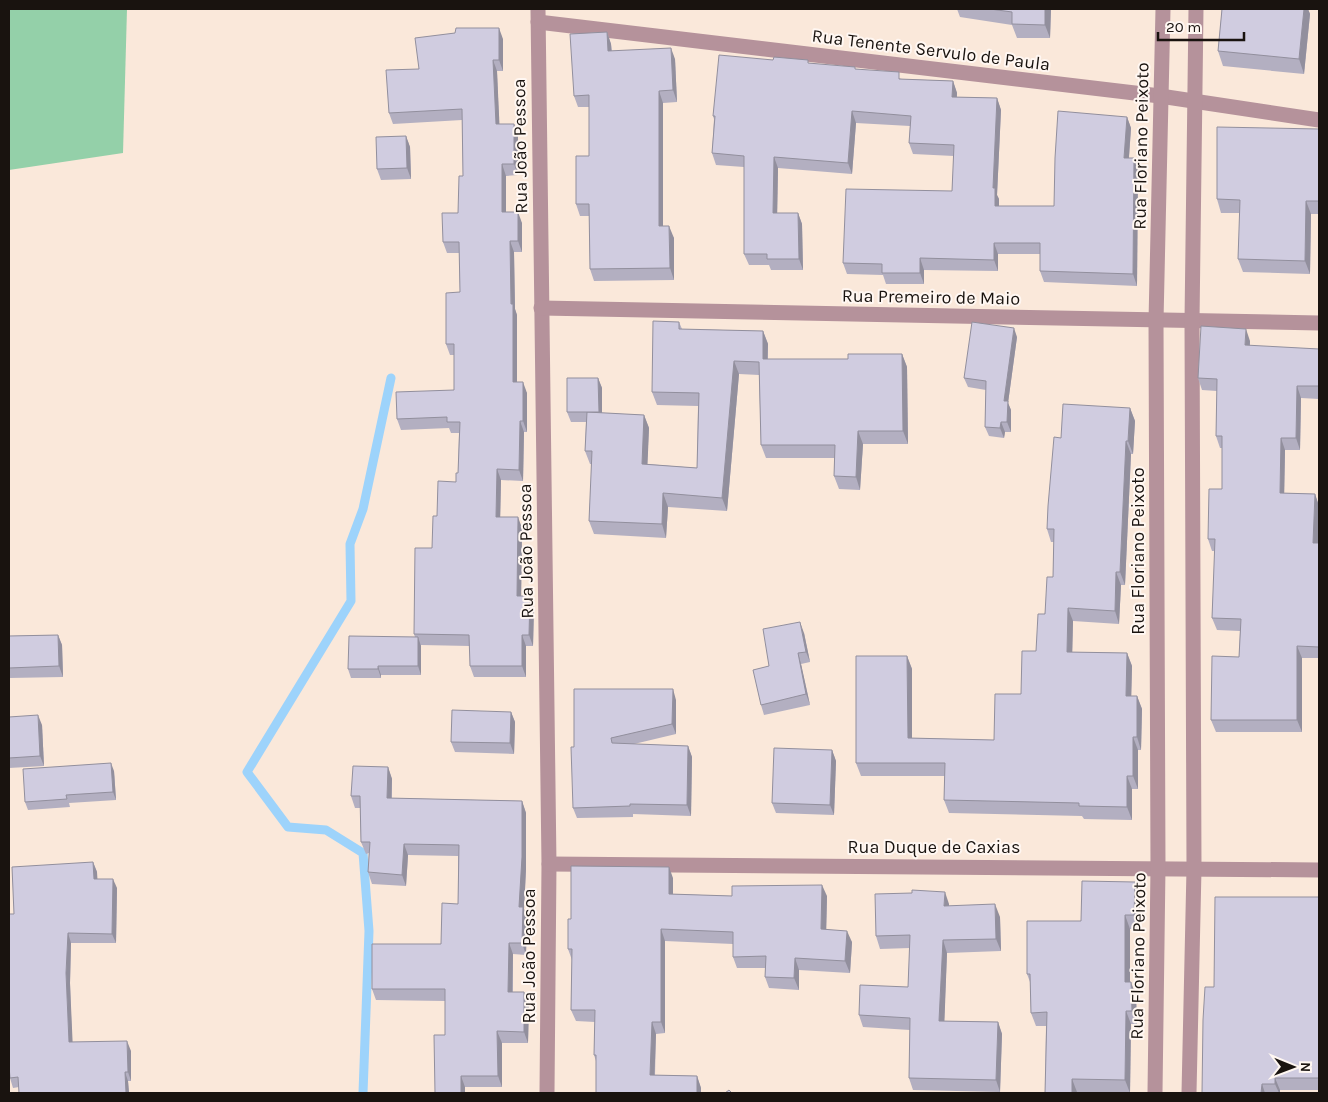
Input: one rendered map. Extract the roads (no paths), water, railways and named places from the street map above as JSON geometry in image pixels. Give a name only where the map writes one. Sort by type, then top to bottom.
[{"type":"street","name":"Rua Floriano Peixoto","points":[[1155,1093],[1158,867],[1156,321],[1163,9]]},
{"type":"street","points":[[1189,1093],[1194,869],[1192,321],[1196,9]]},
{"type":"street","name":"Rua Tenente Servulo de Paula","points":[[538,16],[1160,96],[1319,120]]},
{"type":"street","name":"Rua João Pessoa","points":[[538,16],[549,864],[547,1093]]},
{"type":"street","name":"Rua Premeiro de Maio","points":[[541,308],[1319,324]]},
{"type":"street","name":"Rua Duque de Caxias","points":[[549,864],[1158,867],[1319,870]]},
{"type":"waterway","points":[[363,1093],[369,931],[363,853],[326,830],[288,827],[247,772],[351,601],[350,544],[363,509],[391,378]]}]
